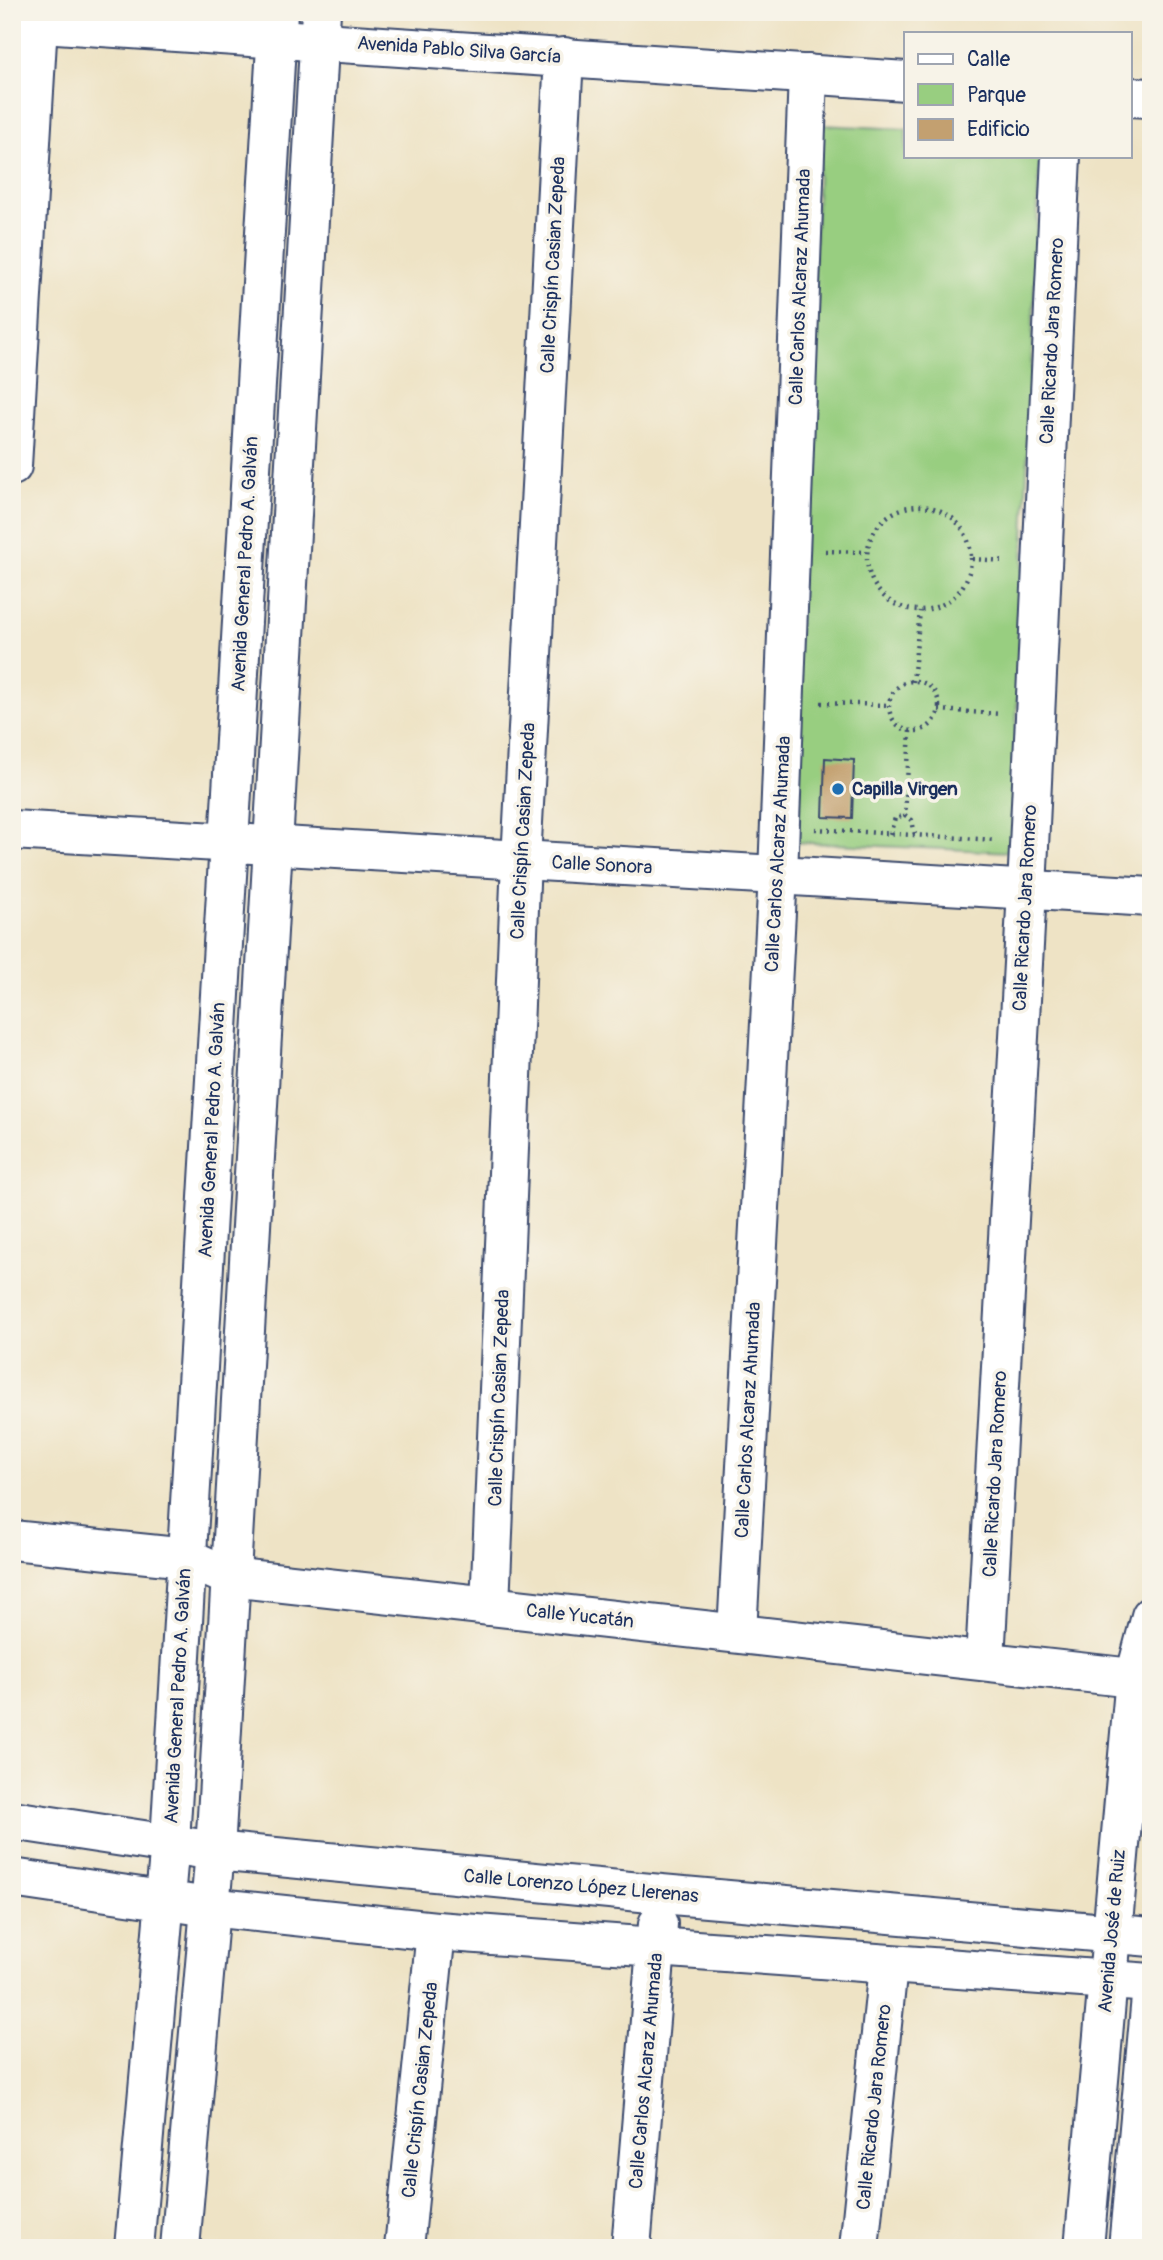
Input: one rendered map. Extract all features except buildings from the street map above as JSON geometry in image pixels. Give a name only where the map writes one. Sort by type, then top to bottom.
[{"type":"street","name":"Avenida Pablo Silva García","points":[[25,22],[320,26],[564,57],[904,81]]},
{"type":"street","points":[[12,466],[25,22]]},
{"type":"street","name":"Avenida General Pedro A. Galván","points":[[134,2248],[170,1842],[277,24]]},
{"type":"street","points":[[180,2248],[215,1851],[320,26]]},
{"type":"street","name":"Calle Crispín Casian Zepeda","points":[[490,1606],[521,860],[564,57]]},
{"type":"street","name":"Calle Carlos Alcaraz Ahumada","points":[[737,1633],[778,875],[808,74]]},
{"type":"street","points":[[1132,97],[1151,98]]},
{"type":"street","name":"Calle Ricardo Jara Romero","points":[[985,1660],[1027,890],[1061,158]]},
{"type":"street","name":"Calle Sonora","points":[[12,830],[1151,897]]},
{"type":"street","name":"Calle Yucatán","points":[[12,1540],[187,1558],[230,1577],[1143,1679]]},
{"type":"street","name":"Avenida José de Ruiz","points":[[1084,2248],[1112,1933],[1151,1616]]},
{"type":"street","name":"Calle Lorenzo López Llerenas","points":[[12,1820],[170,1842],[215,1851],[1151,1937]]},
{"type":"street","points":[[12,1878],[209,1907],[436,1931],[888,1966],[1151,1983]]},
{"type":"street","name":"Calle Carlos Alcaraz Ahumada","points":[[631,2248],[661,1894]]},
{"type":"street","name":"Calle Crispín Casian Zepeda","points":[[404,2248],[436,1931]]},
{"type":"street","name":"Calle Ricardo Jara Romero","points":[[859,2248],[888,1966]]},
{"type":"street","points":[[1129,2248],[1151,1997]]},
{"type":"path","points":[[914,505],[932,506],[948,514],[961,526],[969,542],[972,559],[969,575],[950,600],[920,611],[903,608],[887,599],[875,586],[868,569],[867,552],[872,534],[883,520],[897,510],[914,505]]},
{"type":"path","points":[[972,559],[1019,562]]},
{"type":"path","points":[[913,682],[920,611]]},
{"type":"path","points":[[913,682],[930,687],[939,709],[931,724],[910,731],[894,721],[889,705],[900,686],[913,682]]},
{"type":"path","points":[[815,703],[889,705]]},
{"type":"path","points":[[939,709],[1010,715]]},
{"type":"path","points":[[905,816],[910,731]]},
{"type":"path","points":[[890,834],[895,818],[905,816],[912,820],[915,835]]},
{"type":"path","points":[[811,829],[1002,841]]},
{"type":"green space","points":[[820,125],[904,129],[904,158],[1040,158],[1011,852],[790,842]]},
{"type":"place","name":"Capilla Virgen","points":[[838,789]]}]
